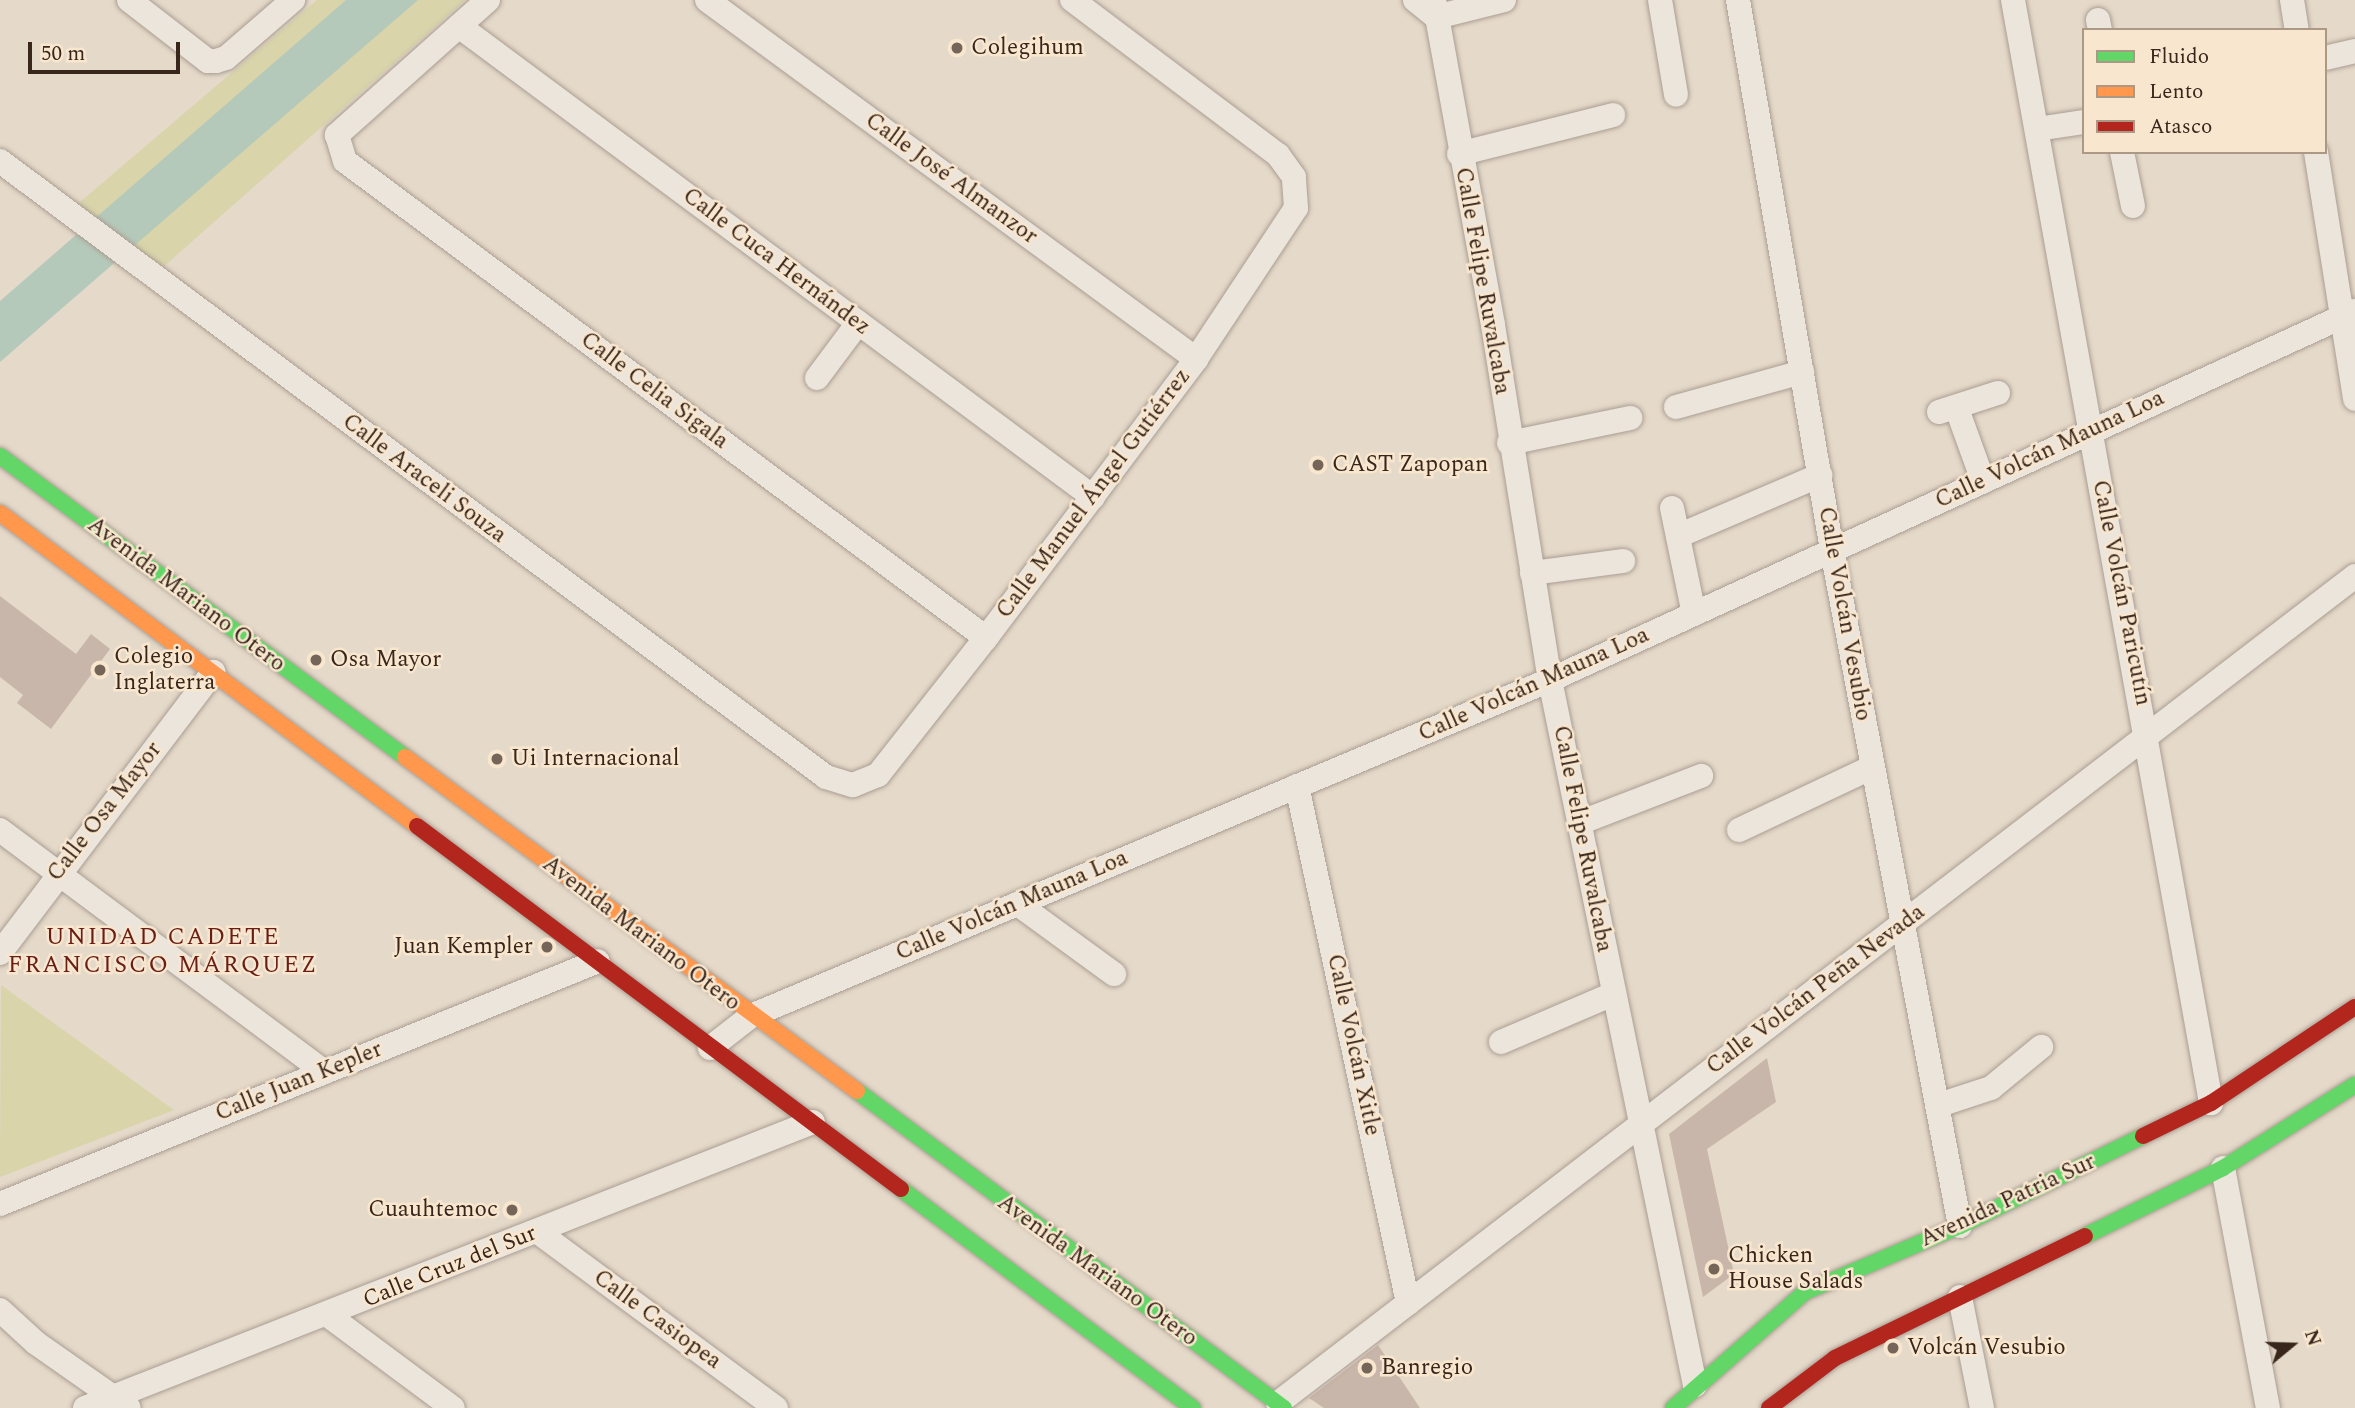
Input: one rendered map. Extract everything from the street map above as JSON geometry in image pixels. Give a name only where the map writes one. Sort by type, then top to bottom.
[{"type":"main road","name":"Avenida Mariano Otero","points":[[0,456],[751,1016],[1281,1405]]},
{"type":"main road","name":"Avenida Mariano Otero","points":[[0,513],[1192,1408]]},
{"type":"main road","name":"Avenida Patria Sur","points":[[1673,1408],[1695,1385],[1805,1292],[1960,1226],[2211,1104],[2355,1007]]},
{"type":"main road","points":[[1769,1408],[1835,1358],[2222,1168],[2355,1085]]},
{"type":"street","points":[[129,0],[208,61],[226,58],[293,0]]},
{"type":"street","points":[[459,26],[488,0]]},
{"type":"street","name":"Calle José Almanzor","points":[[707,0],[1196,359]]},
{"type":"street","name":"Calle Manuel Ángel Gutiérrez","points":[[853,785],[878,775],[986,638],[1196,359],[1296,208],[1294,177],[1278,155],[1072,0]]},
{"type":"street","points":[[1415,0],[1435,8],[1504,0]]},
{"type":"street","points":[[1660,0],[1676,95]]},
{"type":"street","name":"Calle Volcán Vesubio","points":[[1738,0],[1832,550],[1901,925],[1940,1105],[1960,1226]]},
{"type":"street","name":"Calle Volcán Paricutín","points":[[2013,0],[2148,736],[2211,1104]]},
{"type":"street","points":[[2292,0],[2297,28]]},
{"type":"street","name":"Calle Felipe Ruvalcaba","points":[[1435,8],[1459,154],[1493,325],[1509,443],[1550,680],[1639,1125],[1695,1385]]},
{"type":"street","name":"Calle Celia Sigala","points":[[459,26],[337,135],[345,161],[986,638]]},
{"type":"street","name":"Calle Cuca Hernández","points":[[459,26],[1093,497]]},
{"type":"street","points":[[2327,58],[2355,51]]},
{"type":"street","points":[[1459,154],[1613,115]]},
{"type":"street","points":[[2037,129],[2082,122]]},
{"type":"street","points":[[2122,154],[2133,206]]},
{"type":"street","points":[[2316,154],[2348,314],[2355,399]]},
{"type":"street","name":"Calle Araceli Souza","points":[[0,161],[826,778],[853,785]]},
{"type":"street","name":"Calle Volcán Mauna Loa","points":[[710,1048],[751,1016],[1550,680],[2348,314]]},
{"type":"street","points":[[817,378],[858,323]]},
{"type":"street","points":[[1676,407],[1802,372]]},
{"type":"street","points":[[1983,481],[1948,411],[1998,393]]},
{"type":"street","points":[[1509,443],[1630,418]]},
{"type":"street","points":[[1678,536],[1820,475]]},
{"type":"street","points":[[1672,508],[1694,614]]},
{"type":"street","points":[[1532,573],[1623,561]]},
{"type":"street","name":"Calle Volcán Peña Nevada","points":[[1281,1405],[1408,1303],[2355,576]]},
{"type":"street","name":"Calle Osa Mayor","points":[[0,953],[58,873],[213,672]]},
{"type":"street","points":[[1739,830],[1872,767]]},
{"type":"street","points":[[1579,823],[1701,776]]},
{"type":"street","name":"Calle Volcán Xitle","points":[[1297,786],[1408,1303]]},
{"type":"street","points":[[0,830],[325,1072]]},
{"type":"street","points":[[1018,904],[1114,974]]},
{"type":"street","name":"Calle Juan Kepler","points":[[0,1204],[598,961]]},
{"type":"street","points":[[1501,1042],[1613,994]]},
{"type":"street","points":[[1940,1105],[1991,1088],[2041,1047]]},
{"type":"street","name":"Calle Cruz del Sur","points":[[85,1408],[120,1402],[813,1122]]},
{"type":"street","points":[[2222,1168],[2268,1408]]},
{"type":"street","name":"Calle Casiopea","points":[[538,1232],[776,1408]]},
{"type":"street","points":[[1960,1297],[1982,1408]]},
{"type":"street","points":[[0,1310],[36,1343],[120,1402]]},
{"type":"street","points":[[329,1316],[453,1408]]},
{"type":"shaded area","points":[[317,0],[465,0],[153,276],[73,208]]},
{"type":"shaded area","points":[[346,0],[418,0],[0,362],[0,301]]},
{"type":"shaded area","points":[[1,985],[174,1110],[0,1177]]},
{"type":"building","points":[[0,596],[76,654],[91,634],[110,649],[51,729],[17,703],[23,695],[0,677]]},
{"type":"building","points":[[1767,1058],[1776,1102],[1707,1149],[1734,1274],[1703,1297],[1669,1134]]},
{"type":"building","name":"Banregio","points":[[1378,1345],[1420,1408],[1324,1408],[1309,1398]]},
{"type":"traffic: fast","points":[[0,456],[405,757]]},
{"type":"traffic: fast","points":[[2085,1236],[2223,1168],[2355,1085]]},
{"type":"traffic: fast","points":[[857,1091],[1284,1408]]},
{"type":"traffic: fast","points":[[1673,1408],[1805,1292],[1960,1226],[2143,1136]]},
{"type":"traffic: fast","points":[[901,1189],[1193,1408]]},
{"type":"traffic: slow","points":[[0,513],[417,826]]},
{"type":"traffic: slow","points":[[405,757],[857,1091]]},
{"type":"traffic: jam","points":[[417,826],[901,1189]]},
{"type":"traffic: jam","points":[[2143,1136],[2211,1103],[2355,1007]]},
{"type":"traffic: jam","points":[[1769,1408],[1835,1358],[2085,1236]]},
{"type":"place","name":"Colegihum","points":[[957,48]]},
{"type":"place","name":"CAST Zapopan","points":[[1318,465]]},
{"type":"place","name":"Osa Mayor","points":[[316,660]]},
{"type":"place","name":"Colegio Inglaterra","points":[[100,670]]},
{"type":"place","name":"Ui Internacional","points":[[497,759]]},
{"type":"place","name":"Juan Kempler","points":[[547,947]]},
{"type":"place","name":"Cuauhtemoc","points":[[512,1210]]},
{"type":"place","name":"Chicken House Salads","points":[[1714,1269]]},
{"type":"place","name":"Volcán Vesubio","points":[[1893,1348]]},
{"type":"place","name":"Banregio","points":[[1367,1368]]},
{"type":"district","name":"UNIDAD CADETE FRANCISCO MÁRQUEZ","points":[[163,952]]}]
